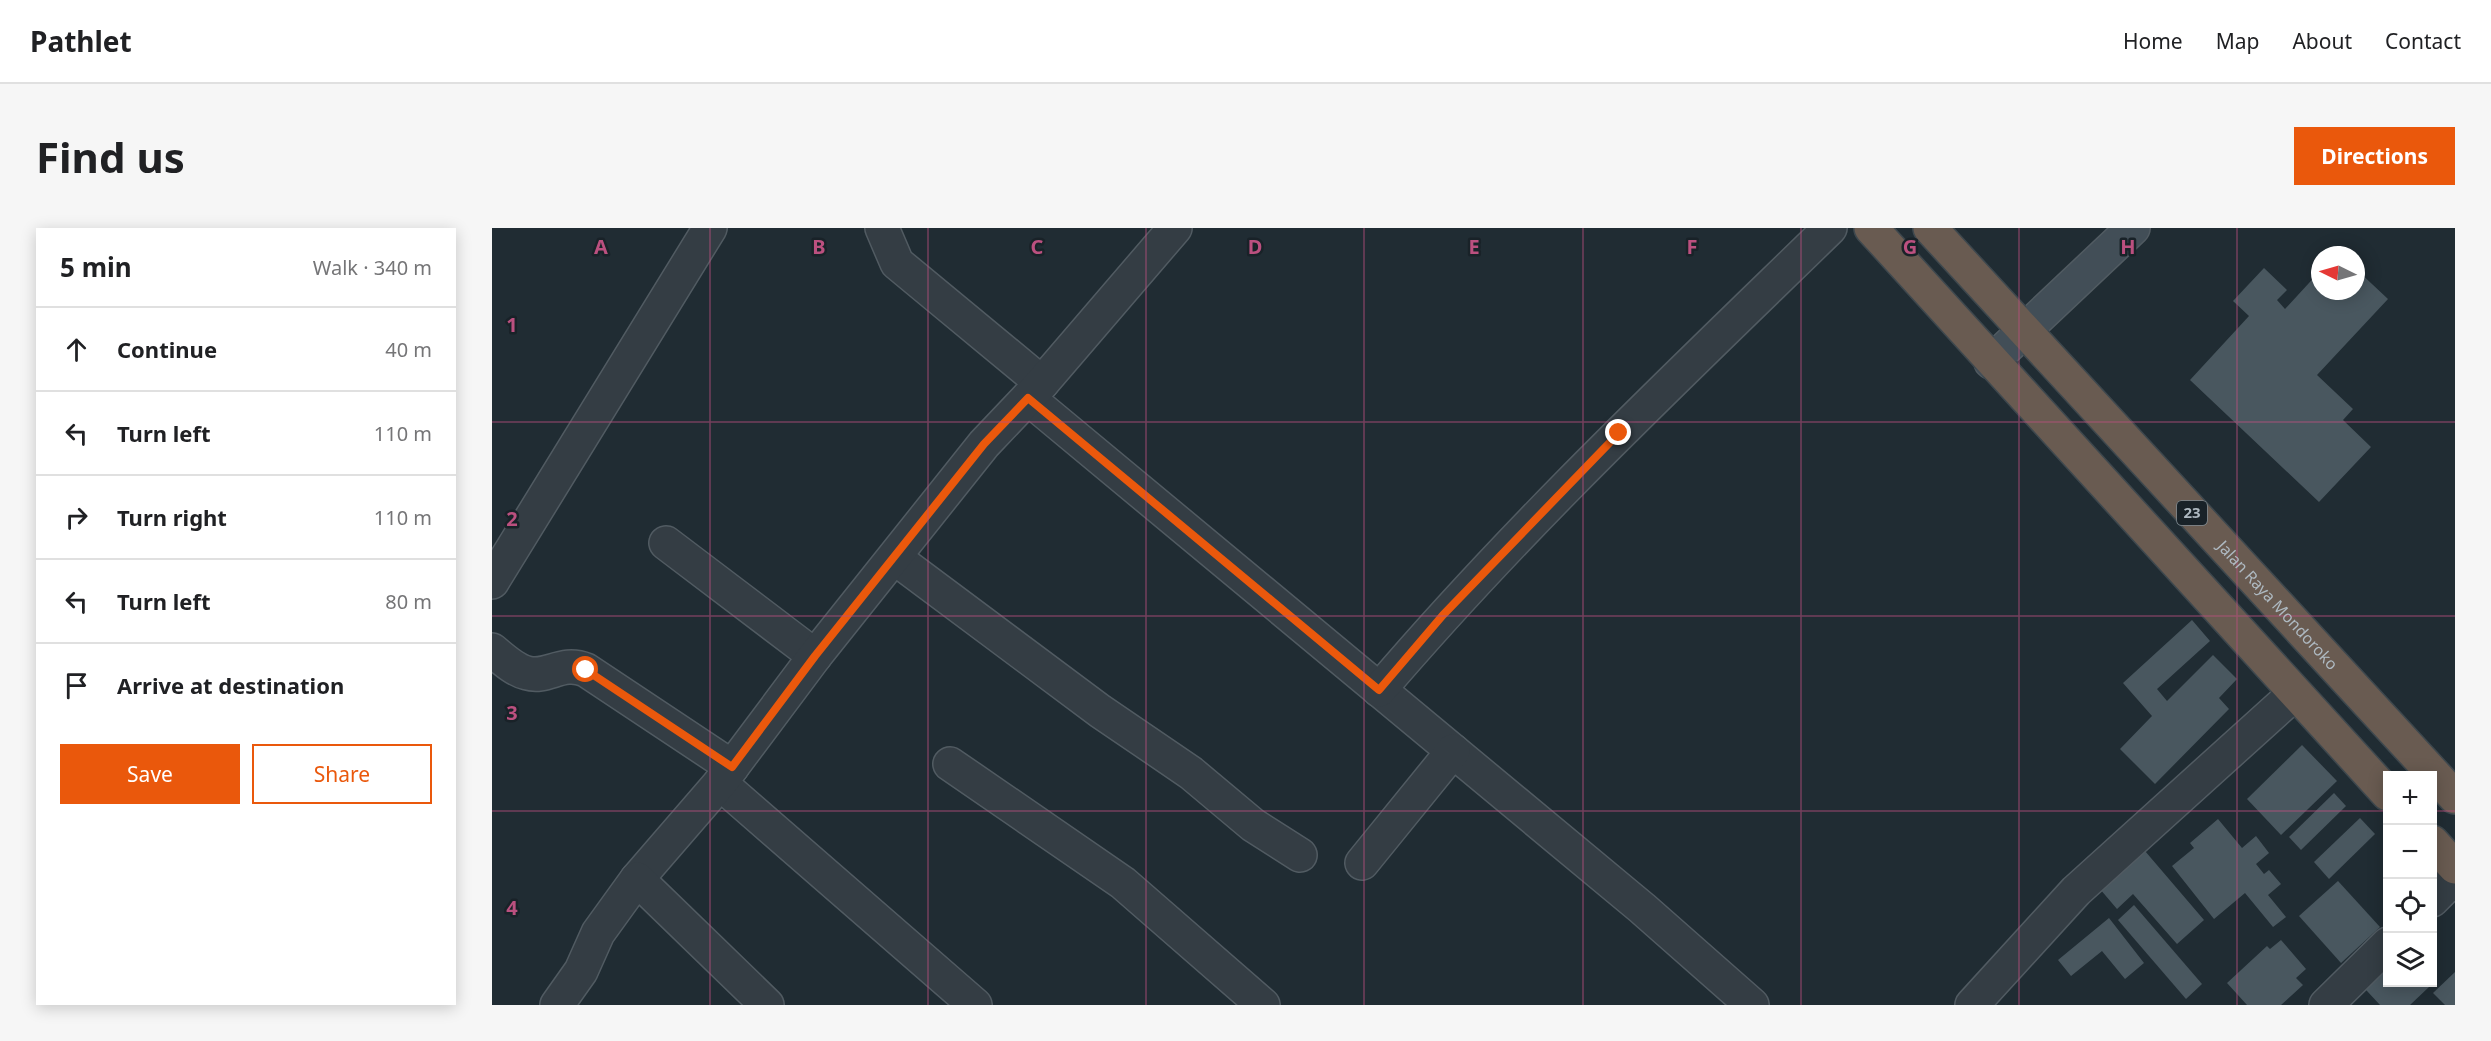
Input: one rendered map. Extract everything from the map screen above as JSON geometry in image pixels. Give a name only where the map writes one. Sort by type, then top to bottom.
[{"type":"highway","points":[[1871,228],[2294,694],[2383,789]]},
{"type":"highway","name":"Jalan Raya Mondoroko","points":[[1930,228],[2455,797]]},
{"type":"highway","points":[[2437,847],[2455,867]]},
{"type":"street","points":[[492,582],[710,228]]},
{"type":"street","points":[[882,228],[897,263],[1035,390],[1379,690],[1642,908],[1752,1005]]},
{"type":"street","points":[[557,1005],[581,971],[598,933],[637,879],[726,775],[815,656],[984,444],[1035,390],[1175,228]]},
{"type":"street","points":[[1379,690],[1443,615],[1619,433],[1830,228]]},
{"type":"street","points":[[1991,362],[2133,228]]},
{"type":"street","points":[[666,543],[815,656]]},
{"type":"street","points":[[895,558],[1100,711],[1191,773],[1253,825],[1300,855]]},
{"type":"street","points":[[492,650],[528,674],[537,675],[568,666],[586,670],[726,775],[975,1005]]},
{"type":"street","points":[[1972,1005],[2076,891],[2294,694]]},
{"type":"street","points":[[1362,863],[1453,751]]},
{"type":"street","points":[[950,764],[1123,883],[1263,1005]]},
{"type":"street","points":[[2437,896],[2455,877]]},
{"type":"street","points":[[637,879],[767,1005]]},
{"type":"street","points":[[2326,1005],[2383,949]]},
{"type":"building","points":[[2264,268],[2287,290],[2277,300],[2285,309],[2311,281],[2311,300],[2365,300],[2365,277],[2388,299],[2317,375],[2353,409],[2343,420],[2371,447],[2319,502],[2190,380],[2249,316],[2233,301]]},
{"type":"building","points":[[2192,620],[2210,641],[2157,689],[2167,701],[2213,655],[2237,679],[2219,698],[2229,709],[2155,784],[2120,749],[2152,716],[2123,683]]},
{"type":"building","points":[[2302,745],[2337,781],[2281,835],[2247,799]]},
{"type":"building","points":[[2334,793],[2346,806],[2301,850],[2289,837]]},
{"type":"building","points":[[2360,818],[2375,834],[2329,879],[2314,862]]},
{"type":"building","points":[[2218,819],[2242,848],[2256,836],[2269,853],[2256,864],[2264,874],[2269,870],[2281,884],[2268,895],[2286,917],[2273,927],[2245,893],[2214,919],[2172,866],[2194,848],[2190,843]]},
{"type":"building","points":[[2139,844],[2204,920],[2177,944],[2133,894],[2117,909],[2094,882]]},
{"type":"building","points":[[2338,881],[2380,927],[2341,963],[2299,916]]},
{"type":"building","points":[[2134,905],[2202,984],[2186,999],[2118,920]]},
{"type":"building","points":[[2109,918],[2144,963],[2125,979],[2102,951],[2071,976],[2058,960]]},
{"type":"building","points":[[2281,940],[2306,969],[2296,978],[2303,985],[2281,1005],[2247,1005],[2227,983],[2267,946],[2270,949]]},
{"type":"building","points":[[2383,952],[2383,987],[2429,987],[2410,1005],[2380,1005],[2355,978]]},
{"type":"building","points":[[2455,972],[2455,1005],[2445,1005],[2433,993]]},
{"type":"route","points":[[586,670],[732,767],[815,656],[984,444],[1028,398],[1379,690],[1443,615],[1619,433]]}]
